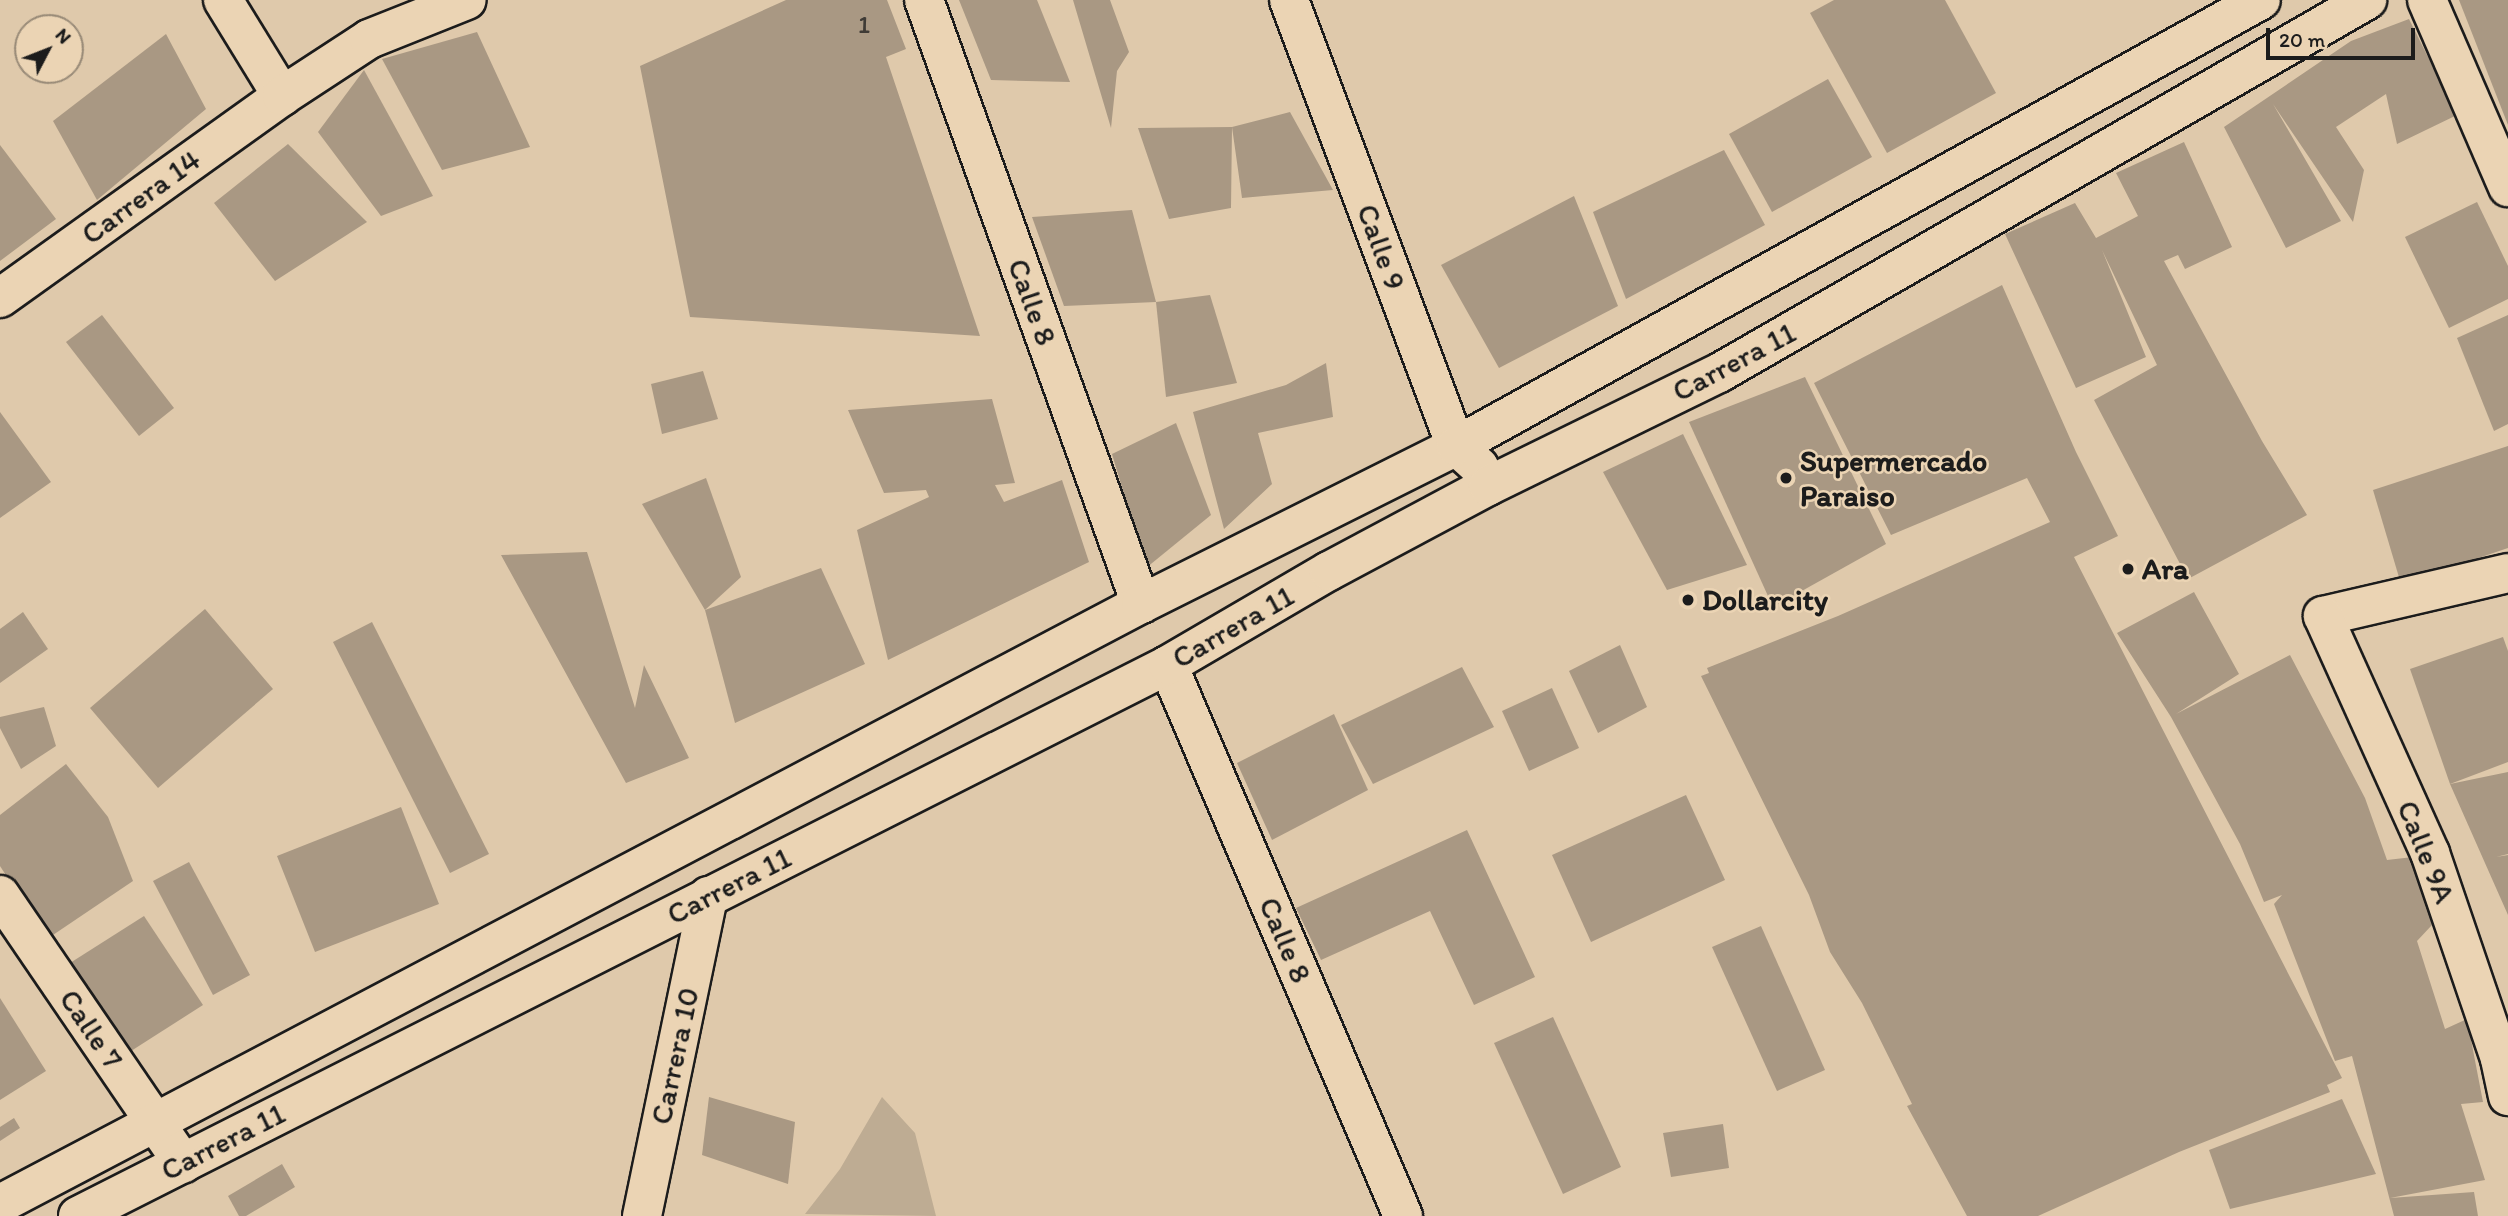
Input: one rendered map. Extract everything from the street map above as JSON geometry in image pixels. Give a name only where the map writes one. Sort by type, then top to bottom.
[{"type":"main road","points":[[223,0],[282,96]]},
{"type":"main road","name":"Carrera 14","points":[[0,298],[282,96],[369,39],[467,0]]},
{"type":"main road","name":"Calle 8","points":[[924,0],[1141,604]]},
{"type":"main road","name":"Calle 9","points":[[1289,0],[1456,446],[1479,467],[1488,486]]},
{"type":"main road","name":"Carrera 11","points":[[0,1204],[1141,604],[1456,446],[2261,0]]},
{"type":"main road","name":"Carrera 11","points":[[78,1216],[1168,665],[1329,571],[1488,486],[1719,373],[2367,0]]},
{"type":"main road","points":[[2427,0],[2508,187]]},
{"type":"main road","name":"Calle 9A","points":[[2508,573],[2323,616],[2430,853],[2500,1059],[2508,1096]]},
{"type":"main road","name":"Calle 8","points":[[1168,665],[1403,1216]]},
{"type":"main road","name":"Calle 7","points":[[0,895],[183,1163]]},
{"type":"main road","name":"Carrera 10","points":[[642,1216],[708,896]]},
{"type":"shaded area","points":[[882,1097],[915,1133],[936,1216],[805,1214],[840,1169]]},
{"type":"building","points":[[786,0],[887,0],[906,49],[886,57],[980,336],[690,317],[640,66]]},
{"type":"building","points":[[959,0],[1037,0],[1070,82],[991,80]]},
{"type":"building","points":[[1073,0],[1110,0],[1129,52],[1117,71],[1111,128]]},
{"type":"building","points":[[1834,0],[1945,0],[1996,93],[1887,153],[1810,13]]},
{"type":"building","points":[[2459,0],[2508,0],[2508,125]]},
{"type":"building","points":[[2409,19],[2457,115],[2397,144],[2386,94],[2336,127],[2364,170],[2353,222],[2273,104],[2341,221],[2286,248],[2224,127],[2351,41]]},
{"type":"building","points":[[477,32],[530,147],[442,170],[382,59]]},
{"type":"building","points":[[166,34],[206,109],[97,200],[53,121]]},
{"type":"building","points":[[364,70],[433,196],[381,216],[318,132]]},
{"type":"building","points":[[1828,79],[1872,157],[1772,212],[1729,134]]},
{"type":"building","points":[[1290,112],[1333,190],[1242,198],[1232,127]]},
{"type":"building","points":[[1232,127],[1231,208],[1169,219],[1138,128]]},
{"type":"building","points":[[2184,142],[2232,247],[2185,269],[2178,255],[2164,261],[2262,441],[2307,515],[2188,579],[2094,400],[2157,365],[2102,250],[2146,357],[2076,388],[2005,234],[2075,203],[2096,238],[2138,216],[2116,173]]},
{"type":"building","points":[[288,144],[367,222],[275,281],[214,203]]},
{"type":"building","points":[[0,145],[56,219],[0,261]]},
{"type":"building","points":[[1724,150],[1765,225],[1626,299],[1593,212]]},
{"type":"building","points":[[1574,196],[1618,306],[1499,368],[1441,265]]},
{"type":"building","points":[[2477,202],[2508,266],[2508,299],[2449,328],[2405,237]]},
{"type":"building","points":[[1132,210],[1156,302],[1064,306],[1032,217]]},
{"type":"building","points":[[2002,285],[2076,452],[2118,536],[2074,557],[2342,1078],[2327,1085],[2330,1092],[2179,1152],[2038,1216],[1967,1216],[1907,1106],[1912,1104],[1862,1003],[1830,952],[1809,895],[1701,676],[1709,673],[1707,668],[1838,616],[2050,522],[2027,478],[1891,535],[1814,383]]},
{"type":"building","points":[[1210,295],[1237,383],[1166,397],[1156,302]]},
{"type":"building","points":[[102,315],[174,408],[139,436],[66,342]]},
{"type":"building","points":[[2508,315],[2508,424],[2494,431],[2457,338]]},
{"type":"building","points":[[1326,363],[1333,417],[1258,433],[1272,484],[1224,529],[1193,412],[1286,385]]},
{"type":"building","points":[[703,371],[718,419],[662,434],[651,384]]},
{"type":"building","points":[[1805,377],[1886,544],[1773,607],[1689,422]]},
{"type":"building","points":[[992,399],[1015,483],[995,485],[1004,502],[1062,480],[1089,562],[888,660],[857,530],[929,497],[926,490],[884,493],[848,410]]},
{"type":"building","points":[[0,412],[51,482],[0,518]]},
{"type":"building","points":[[1176,423],[1211,515],[1146,568],[1112,454]]},
{"type":"building","points":[[1683,434],[1747,565],[1667,590],[1603,472]]},
{"type":"building","points":[[2508,446],[2508,548],[2401,584],[2373,490]]},
{"type":"building","points":[[706,478],[741,577],[705,610],[642,504]]},
{"type":"building","points":[[587,552],[635,708],[644,665],[689,758],[626,783],[501,555]]},
{"type":"building","points":[[821,568],[865,664],[735,723],[705,610]]},
{"type":"building","points":[[2194,592],[2239,674],[2176,714],[2290,655],[2365,798],[2387,860],[2413,857],[2432,925],[2417,941],[2445,1029],[2467,1019],[2483,1102],[2461,1104],[2485,1180],[2390,1198],[2474,1192],[2478,1216],[2394,1216],[2352,1056],[2335,1061],[2274,904],[2282,895],[2264,902],[2240,844],[2171,717],[2117,633]]},
{"type":"building","points":[[205,609],[273,689],[158,788],[90,708]]},
{"type":"building","points":[[23,612],[48,649],[0,683],[0,629]]},
{"type":"building","points":[[372,622],[489,854],[450,873],[333,642]]},
{"type":"building","points":[[2503,637],[2508,651],[2508,762],[2450,784],[2410,669]]},
{"type":"building","points":[[1620,645],[1647,707],[1598,733],[1569,671]]},
{"type":"building","points":[[1462,667],[1494,727],[1373,784],[1341,725]]},
{"type":"building","points":[[1552,688],[1579,748],[1529,771],[1502,711]]},
{"type":"building","points":[[44,707],[56,746],[21,769],[0,728],[0,717]]},
{"type":"building","points":[[1334,714],[1368,790],[1272,840],[1237,763]]},
{"type":"building","points":[[66,764],[108,817],[133,881],[47,939],[0,866],[0,815]]},
{"type":"building","points":[[2508,772],[2508,854],[2496,857],[2508,855],[2508,915],[2450,784]]},
{"type":"building","points":[[1686,795],[1725,880],[1591,942],[1552,855]]},
{"type":"building","points":[[401,807],[439,904],[315,952],[277,856]]},
{"type":"building","points":[[1467,830],[1535,977],[1474,1005],[1430,911],[1321,960],[1296,908]]},
{"type":"building","points":[[189,862],[250,975],[213,995],[153,881]]},
{"type":"building","points":[[144,916],[203,1005],[117,1060],[59,970]]},
{"type":"building","points":[[1761,926],[1825,1070],[1777,1091],[1712,947]]},
{"type":"building","points":[[0,998],[46,1071],[0,1100]]},
{"type":"building","points":[[1553,1017],[1621,1167],[1563,1194],[1494,1043]]},
{"type":"building","points":[[709,1097],[795,1122],[788,1184],[702,1155]]},
{"type":"building","points":[[2342,1099],[2376,1174],[2230,1209],[2209,1150]]},
{"type":"building","points":[[14,1118],[20,1128],[0,1141],[0,1127]]},
{"type":"building","points":[[1723,1124],[1729,1168],[1671,1177],[1663,1133]]},
{"type":"building","points":[[282,1164],[295,1187],[246,1216],[239,1216],[228,1196]]},
{"type":"place","name":"Supermercado Paraiso","points":[[1786,478]]},
{"type":"place","name":"Ara","points":[[2128,569]]},
{"type":"place","name":"Dollarcity","points":[[1688,600]]}]
